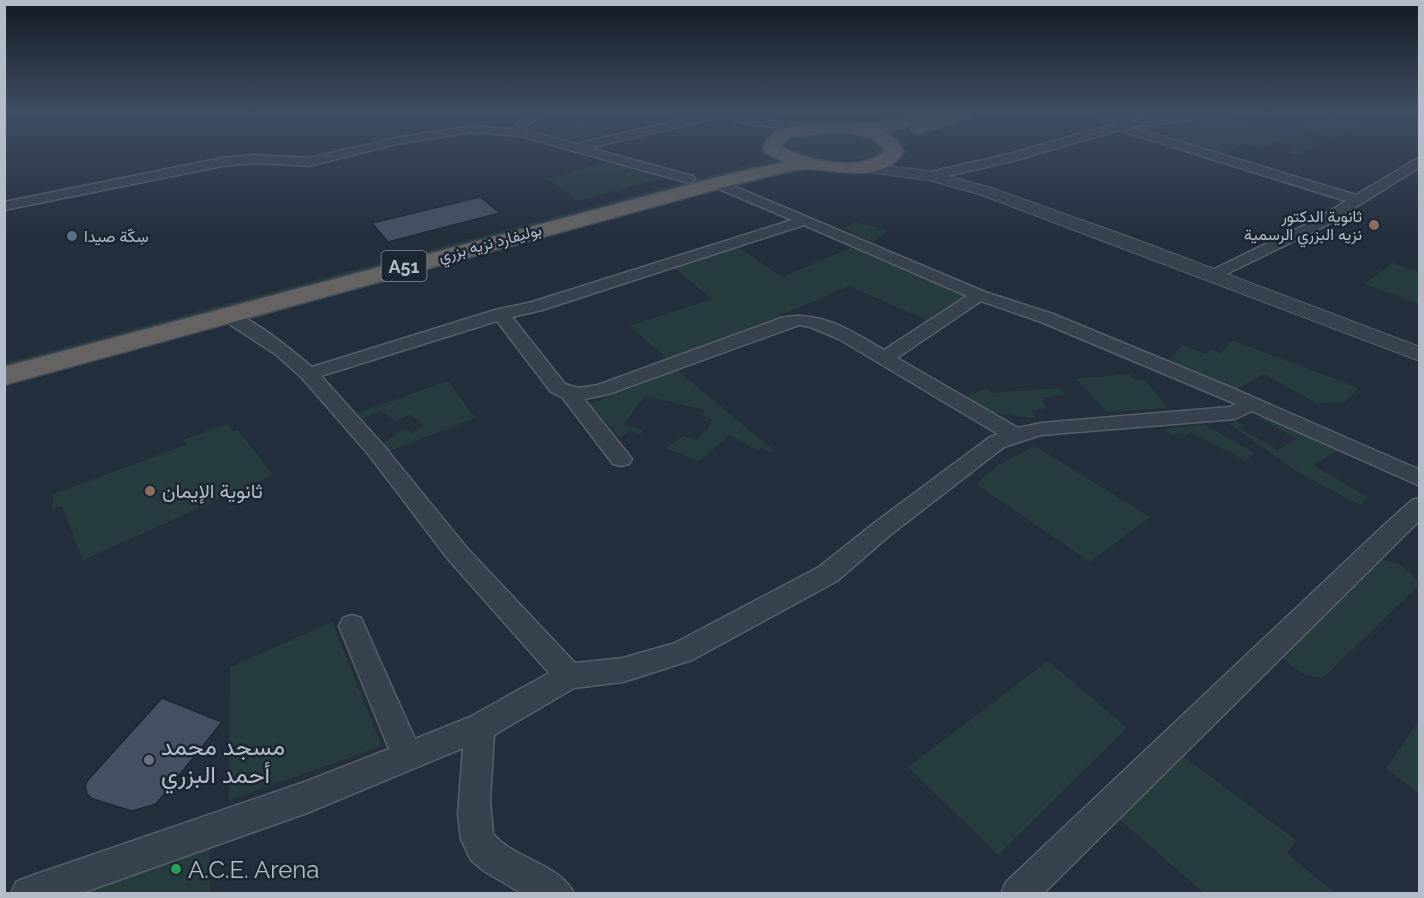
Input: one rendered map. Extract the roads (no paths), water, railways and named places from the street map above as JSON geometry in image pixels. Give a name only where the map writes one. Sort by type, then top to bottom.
[{"type":"highway","name":"بوليفارد نزيه بزري","points":[[4,359],[689,179],[750,162],[757,153]]},
{"type":"highway","name":"A51","points":[[781,153],[791,160],[804,164],[858,167],[881,163],[890,153]]},
{"type":"highway","name":"بوليفارد نزيه بزري","points":[[4,375],[717,183],[804,164]]},
{"type":"street","points":[[4,206],[222,162],[257,159],[309,162],[347,153]]},
{"type":"street","points":[[595,153],[689,179]]},
{"type":"street","points":[[900,153],[935,175],[1027,153]]},
{"type":"street","points":[[1203,153],[1357,200]]},
{"type":"street","points":[[1212,276],[1268,250],[1357,200],[1419,161]]},
{"type":"street","points":[[858,167],[935,175],[973,187],[1419,355]]},
{"type":"street","points":[[717,183],[979,295],[1047,318],[1251,403],[1419,480]]},
{"type":"street","points":[[309,374],[501,314],[546,303],[804,221]]},
{"type":"street","points":[[885,358],[979,295]]},
{"type":"street","points":[[501,314],[552,381],[563,392],[569,393],[588,393],[621,384],[799,320],[822,324],[885,358],[1015,435]]},
{"type":"street","points":[[229,316],[281,350],[309,374],[376,450],[457,553],[569,676]]},
{"type":"street","points":[[569,393],[621,459]]},
{"type":"street","points":[[28,894],[238,822],[480,727],[569,676],[623,670],[682,652],[828,574],[881,530],[987,449],[1015,435],[1041,429],[1235,413],[1251,403]]},
{"type":"street","points":[[1018,894],[1365,560],[1385,538],[1399,528],[1419,506]]},
{"type":"street","points":[[352,626],[407,756]]},
{"type":"street","points":[[480,727],[475,798],[475,827],[478,840],[496,859],[557,894]]},
{"type":"place","name":"ثانوية الدكتور نزيه البزري الرسمية","points":[[1374,225]]},
{"type":"place","name":"سِكّة صيدا","points":[[72,236]]},
{"type":"place","name":"ثانوية الإيمان","points":[[150,491]]},
{"type":"place","name":"مسجد محمد أحمد البزري","points":[[149,760]]},
{"type":"place","name":"A.C.E. Arena","points":[[176,869]]}]
